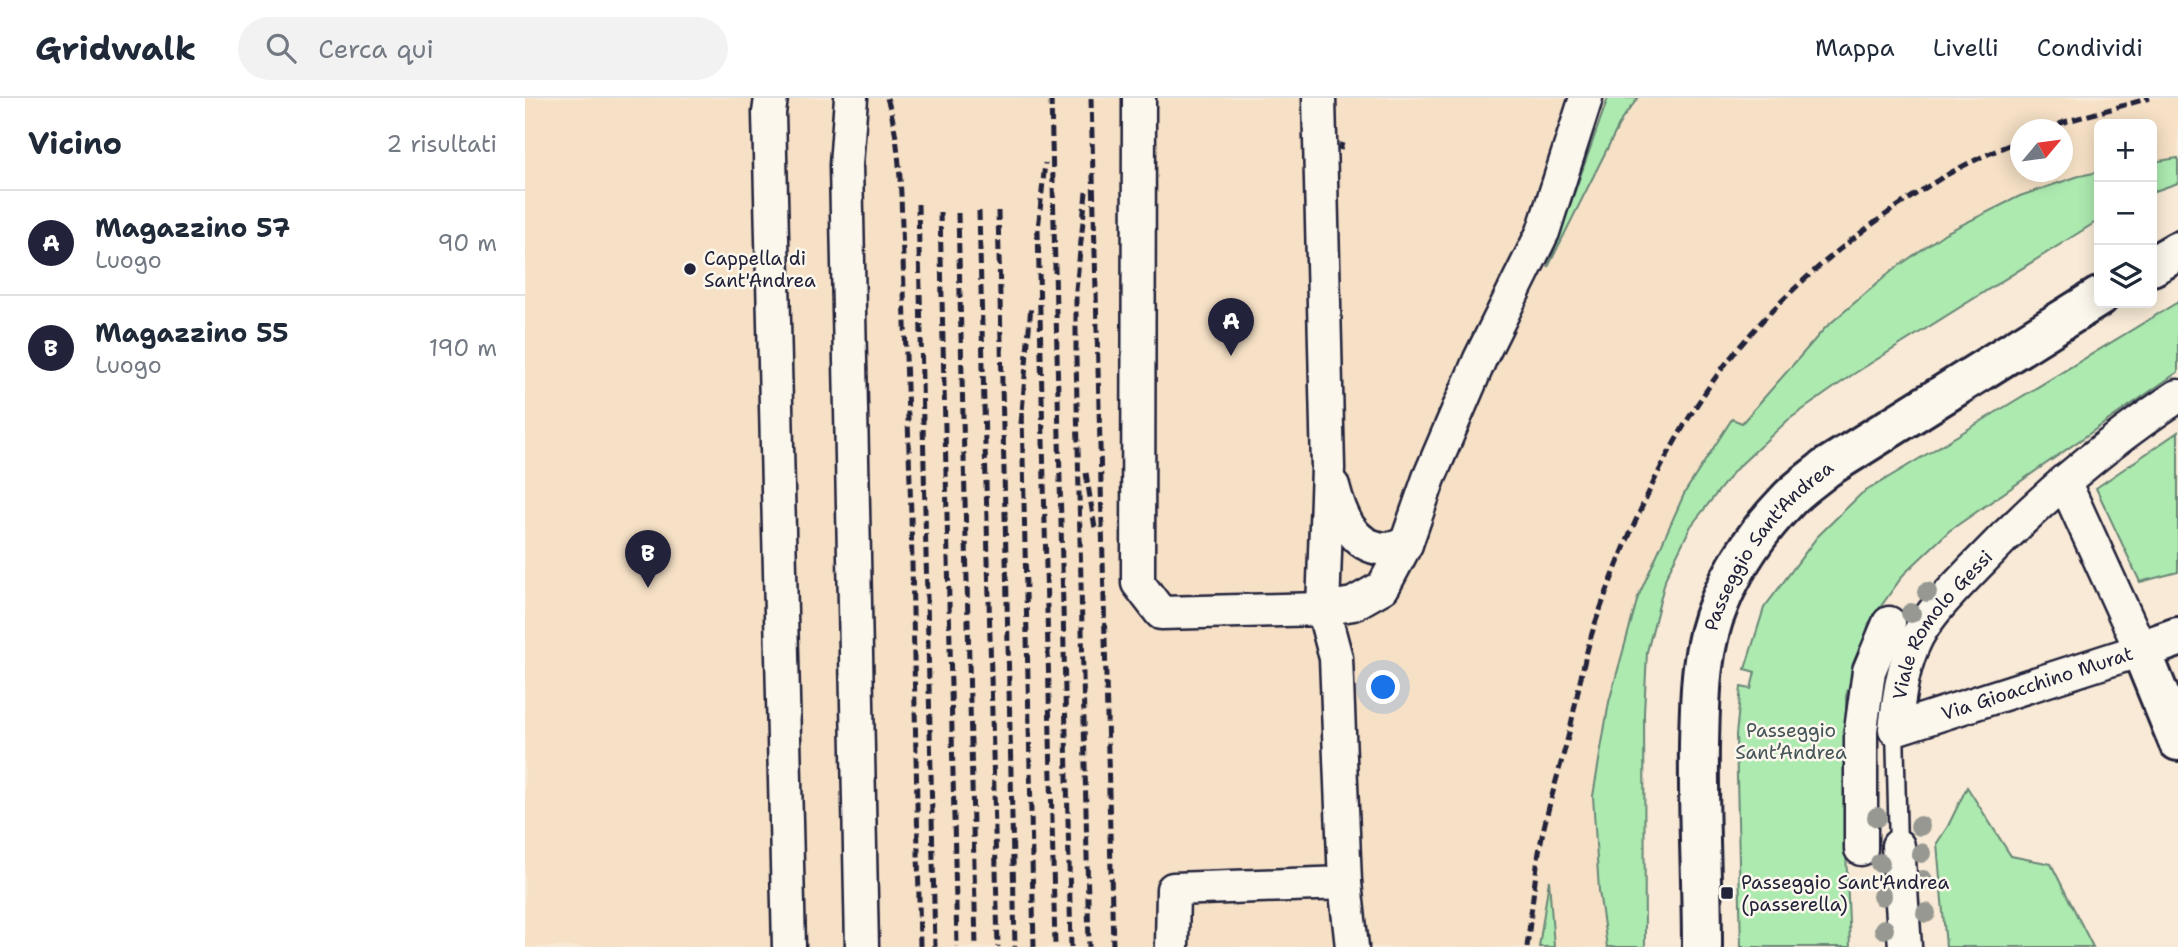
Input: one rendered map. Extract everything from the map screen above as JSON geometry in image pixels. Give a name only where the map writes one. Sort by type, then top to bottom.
[{"type":"main road","points":[[2157,262],[2178,251]]},
{"type":"main road","name":"Passeggio Sant'Andrea","points":[[1702,947],[1698,781],[1700,701],[1705,650],[1718,606],[1733,574],[1761,532],[1787,500],[1826,468],[2094,300]]},
{"type":"main road","name":"Via Gioacchino Murat","points":[[2141,650],[2178,637]]},
{"type":"main road","points":[[2141,650],[2178,741]]},
{"type":"street","points":[[771,98],[769,113],[789,947]]},
{"type":"street","points":[[851,98],[846,165],[862,947]]},
{"type":"street","points":[[1139,98],[1138,583],[1161,613],[1323,609],[1353,604],[1383,587],[1406,544],[1429,478],[1480,359],[1543,232],[1586,98]]},
{"type":"street","points":[[1319,98],[1328,468],[1323,609],[1336,658],[1345,883],[1352,947]]},
{"type":"street","name":"Viale Romolo Gessi","points":[[1895,729],[1900,684],[1906,663],[1918,636],[1954,589],[2064,481],[2120,436],[2178,396]]},
{"type":"street","points":[[1328,468],[1340,514],[1361,542],[1385,549],[1406,544]]},
{"type":"street","points":[[2064,481],[2141,650]]},
{"type":"street","name":"Viale Romolo Gessi","points":[[1861,849],[1861,730],[1869,671],[1889,623]]},
{"type":"street","name":"Via Gioacchino Murat","points":[[1895,729],[2141,650]]},
{"type":"street","name":"Viale Romolo Gessi","points":[[1898,846],[1905,947]]},
{"type":"street","points":[[1172,947],[1173,889],[1345,883]]},
{"type":"lane","name":"Viale Romolo Gessi","points":[[1895,729],[1898,846]]},
{"type":"shaded area","points":[[525,98],[2178,98],[2178,183],[2157,190],[2157,119],[2094,119],[2094,223],[1852,375],[1788,420],[1735,470],[1691,526],[1666,577],[1647,652],[1644,713],[1645,947],[525,947]]},
{"type":"green space","points":[[1608,98],[1638,98],[1622,119],[1548,267]]},
{"type":"green space","points":[[2178,158],[2178,183],[2157,190],[2157,161]]},
{"type":"green space","points":[[2094,173],[2094,223],[1852,375],[1788,420],[1735,470],[1691,526],[1666,577],[1647,652],[1644,713],[1645,947],[1607,947],[1599,891],[1593,796],[1609,702],[1638,597],[1685,492],[1732,419],[1742,423],[1825,328],[1893,270],[1945,233],[2020,196],[2061,182],[2073,182],[2073,178]]},
{"type":"green space","name":"Passeggio Sant’Andrea","points":[[2178,302],[2178,372],[1949,531],[1904,574],[1869,623],[1846,696],[1846,850],[1850,947],[1741,947],[1736,735],[1741,687],[1751,689],[1755,672],[1745,669],[1764,608],[1817,537],[1861,494]]},
{"type":"green space","points":[[2178,432],[2178,572],[2140,582],[2096,488]]},
{"type":"green space","points":[[1967,787],[2011,856],[2051,864],[2093,947],[1946,947],[1937,843]]},
{"type":"green space","points":[[1549,880],[1554,947],[1539,947]]},
{"type":"railway","points":[[887,98],[895,133],[901,194],[920,947]]},
{"type":"railway","points":[[1051,98],[1071,947]]},
{"type":"railway","points":[[1091,98],[1113,947]]},
{"type":"railway","points":[[2073,119],[2150,98]]},
{"type":"railway","points":[[1340,150],[1342,143]]},
{"type":"railway","points":[[1527,947],[1542,837],[1592,634],[1648,493],[1699,402],[1740,346],[1765,319],[1846,244],[1935,182],[1966,164],[2010,145]]},
{"type":"railway","points":[[1037,239],[1045,163]]},
{"type":"railway","points":[[1086,192],[1076,290],[1076,357],[1089,947]]},
{"type":"railway","points":[[918,204],[935,947]]},
{"type":"railway","points":[[979,211],[998,947]]},
{"type":"railway","points":[[998,211],[1015,947]]},
{"type":"railway","points":[[940,212],[957,947]]},
{"type":"railway","points":[[958,213],[976,947]]},
{"type":"railway","points":[[1038,229],[1055,947]]},
{"type":"railway","points":[[1021,424],[1031,305]]},
{"type":"railway","points":[[1022,413],[1034,947]]},
{"type":"railway","points":[[1086,473],[1095,528]]},
{"type":"place","name":"Cappella di Sant'Andrea","points":[[690,269]]},
{"type":"place","name":"Magazzino 57","points":[[1231,356]]},
{"type":"place","name":"Magazzino 55","points":[[648,588]]},
{"type":"place","name":"Passeggio Sant'Andrea (passerella)","points":[[1727,893]]}]
